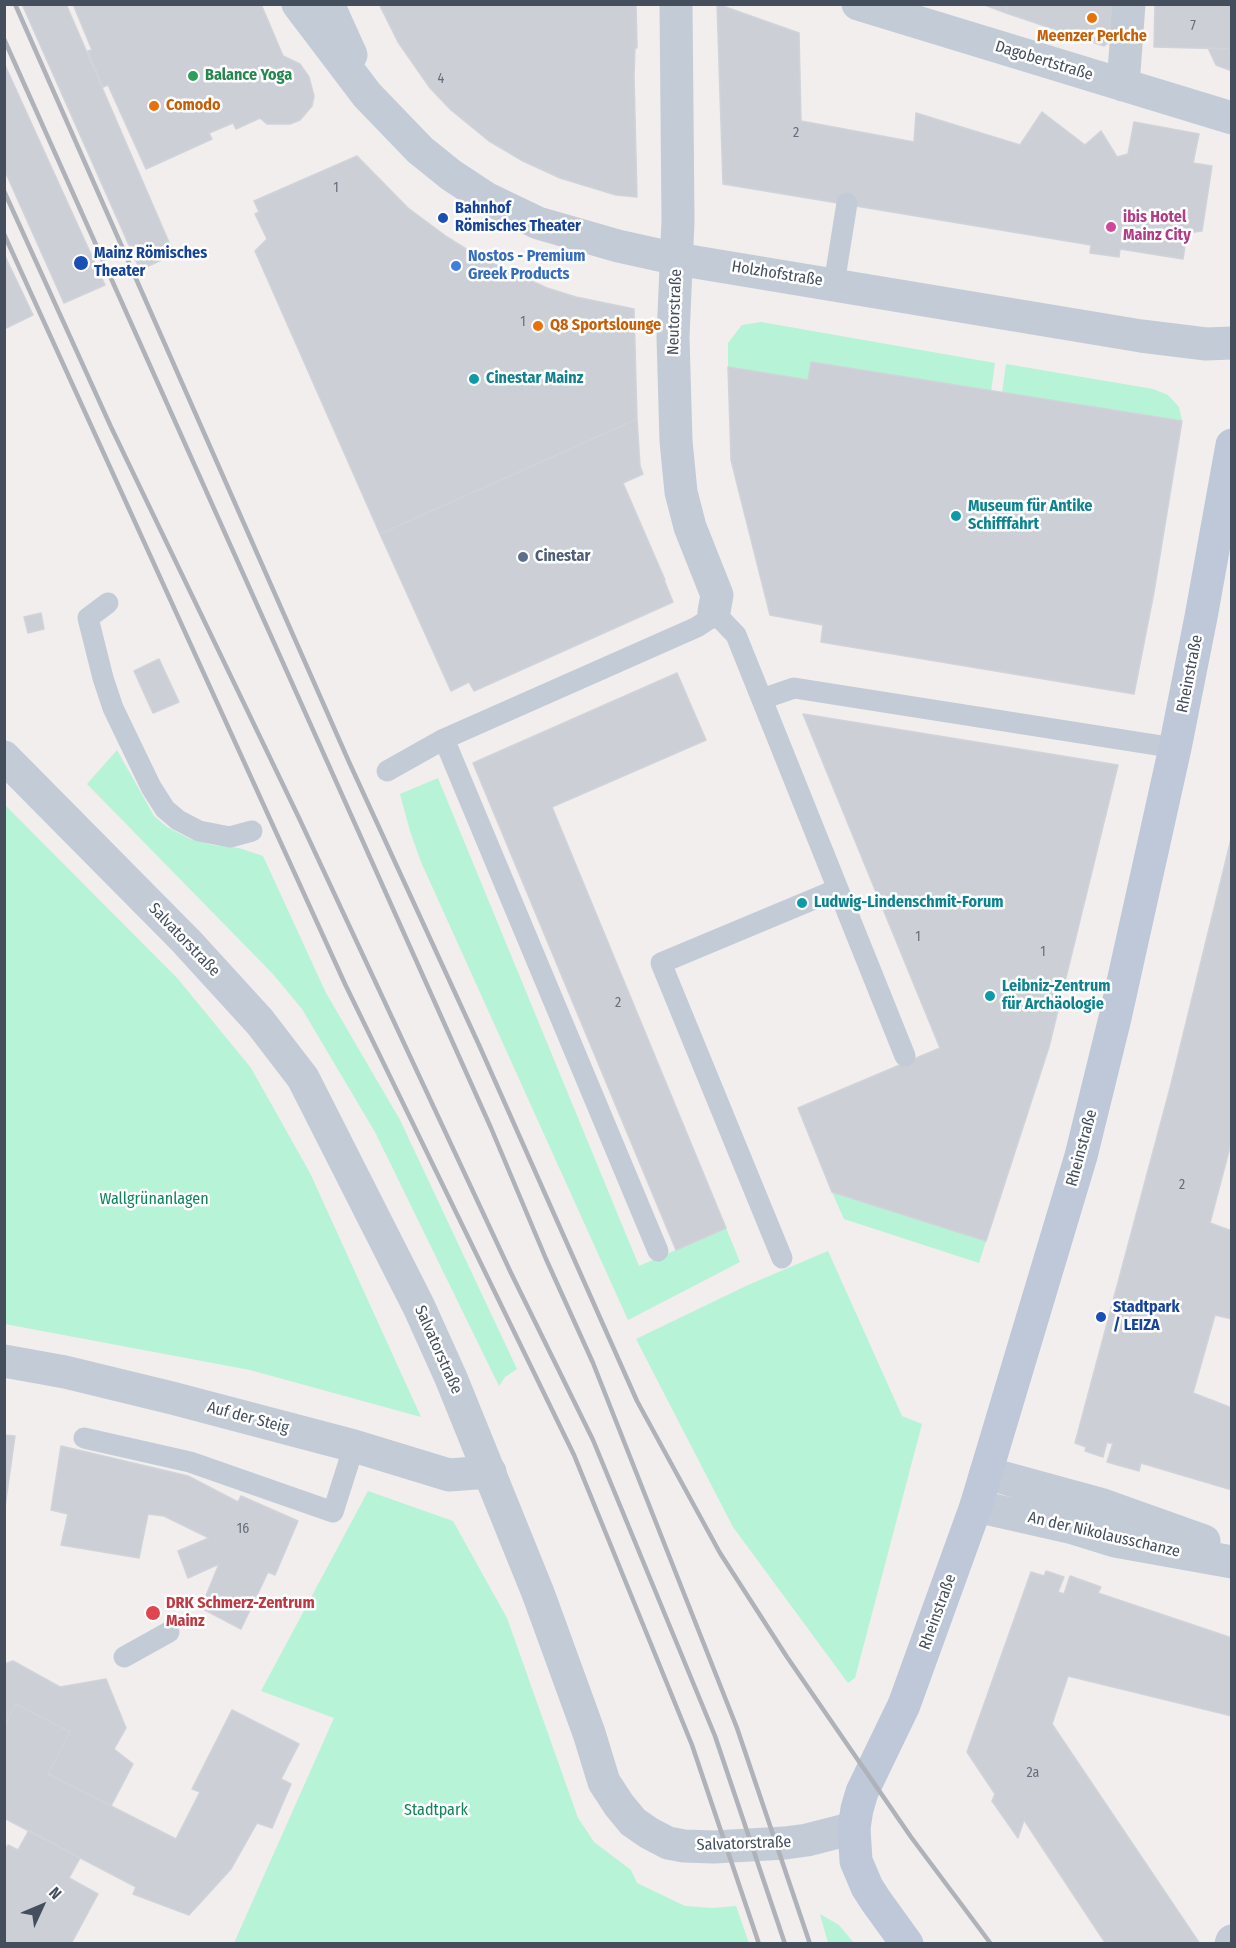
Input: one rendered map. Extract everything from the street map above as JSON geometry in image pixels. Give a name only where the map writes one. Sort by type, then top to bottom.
[{"type":"main road","name":"Rheinstraße","points":[[907,1944],[867,1887],[856,1861],[854,1828],[857,1809],[862,1792],[904,1705],[976,1506],[1081,1156],[1115,1018],[1175,748],[1232,445]]},
{"type":"street","name":"Holzhofstraße","points":[[298,4],[367,95],[420,150],[451,175],[504,208],[538,224],[677,259],[1141,336],[1206,344],[1232,343]]},
{"type":"street","name":"Holzhofstraße","points":[[328,4],[367,95]]},
{"type":"street","name":"Neutorstraße","points":[[676,4],[677,259],[673,337],[676,441],[681,492],[690,527],[717,595],[714,612]]},
{"type":"street","name":"Dagobertstraße","points":[[858,4],[1232,118]]},
{"type":"street","points":[[1123,85],[1130,4]]},
{"type":"street","name":"Salvatorstraße","points":[[4,757],[186,941],[260,1022],[303,1078],[419,1307],[490,1472],[538,1593],[589,1733],[604,1782],[619,1805],[633,1822],[668,1843],[714,1847],[785,1843],[854,1828]]},
{"type":"street","name":"Auf der Steig","points":[[4,1361],[86,1377],[354,1446],[448,1474],[490,1472]]},
{"type":"street","name":"An der Nikolausschanze","points":[[986,1473],[1103,1505],[1232,1551]]},
{"type":"street","name":"An der Nikolausschanze","points":[[976,1506],[1073,1528],[1115,1541],[1232,1562]]},
{"type":"lane","points":[[834,284],[847,203]]},
{"type":"lane","points":[[108,603],[88,618],[113,708],[155,795],[165,809],[178,820],[199,831],[230,837],[252,831]]},
{"type":"lane","points":[[387,771],[444,738],[697,627],[709,619],[714,612],[735,635],[905,1056]]},
{"type":"lane","points":[[762,699],[794,688],[1175,748]]},
{"type":"lane","points":[[444,738],[658,1251]]},
{"type":"lane","points":[[782,1258],[661,963],[838,890]]},
{"type":"lane","points":[[84,1437],[190,1462],[333,1512],[354,1446]]},
{"type":"lane","points":[[124,1657],[169,1632]]},
{"type":"green space","points":[[761,322],[995,363],[991,392],[808,380],[728,367],[728,343],[742,325]]},
{"type":"green space","points":[[1006,364],[1153,389],[1168,395],[1179,407],[1182,421],[1002,393]]},
{"type":"green space","points":[[117,750],[154,816],[167,827],[190,839],[239,848],[263,856],[326,993],[400,1120],[517,1369],[505,1377],[499,1386],[375,1132],[302,1009],[272,973],[87,784]]},
{"type":"green space","points":[[438,778],[639,1266],[726,1228],[740,1262],[628,1320],[421,862],[410,831],[400,794]]},
{"type":"green space","name":"Wallgrünanlagen","points":[[5,805],[178,979],[251,1068],[310,1173],[421,1417],[250,1370],[5,1324]]},
{"type":"green space","points":[[832,1192],[986,1241],[979,1263],[844,1219]]},
{"type":"green space","points":[[828,1251],[902,1416],[922,1424],[855,1678],[848,1683],[733,1527],[636,1339],[748,1285]]},
{"type":"green space","name":"Stadtpark","points":[[368,1491],[453,1521],[507,1618],[578,1818],[594,1842],[631,1870],[637,1883],[685,1906],[713,1908],[736,1906],[749,1943],[234,1943],[334,1718],[261,1691]]},
{"type":"green space","points":[[820,1914],[839,1925],[854,1943],[828,1943]]},
{"type":"building","points":[[22,4],[66,4],[174,254],[140,270]]},
{"type":"building","points":[[73,4],[261,4],[283,56],[300,64],[309,77],[314,96],[312,106],[300,120],[290,124],[267,124],[260,118],[236,129],[233,123],[209,133],[212,139],[146,169],[108,85],[103,87],[88,51],[92,50]]},
{"type":"building","points":[[379,4],[636,4],[637,48],[635,48],[634,76],[637,197],[616,195],[560,178],[523,161],[489,141],[451,110],[430,88],[398,42]]},
{"type":"building","points":[[717,4],[799,33],[801,121],[914,142],[916,113],[1020,145],[1042,112],[1085,145],[1101,131],[1117,157],[1128,154],[1134,122],[1199,134],[1193,163],[1212,166],[1202,231],[1187,233],[1183,259],[1120,249],[1119,257],[1090,253],[1091,245],[723,184]]},
{"type":"building","points":[[982,4],[1008,4],[1006,13]]},
{"type":"building","points":[[1008,4],[1114,4],[1113,39],[1104,46],[1006,13]]},
{"type":"building","points":[[1155,4],[1232,4],[1232,49],[1154,47]]},
{"type":"building","points":[[1208,48],[1232,49],[1232,71],[1216,65]]},
{"type":"building","points":[[4,63],[105,285],[64,303],[4,169]]},
{"type":"building","name":"Cinestar Mainz","points":[[357,156],[408,208],[479,257],[547,288],[576,297],[634,309],[637,419],[380,534],[255,251],[267,239],[255,214],[259,212],[254,201]]},
{"type":"building","points":[[4,254],[33,315],[4,329]]},
{"type":"building","name":"Museum für Antike Schifffahrt","points":[[811,362],[1182,421],[1154,592],[1134,694],[821,642],[823,625],[770,615],[731,460],[728,367],[808,380]]},
{"type":"building","name":"Cinestar","points":[[637,419],[640,466],[643,474],[623,483],[673,602],[474,691],[469,682],[451,691],[380,534]]},
{"type":"building","points":[[41,613],[44,629],[28,633],[24,617]]},
{"type":"building","points":[[159,659],[179,702],[153,713],[134,671]]},
{"type":"building","points":[[677,673],[706,740],[552,807],[726,1228],[676,1250],[473,763]]},
{"type":"building","name":"Leibniz-Zentrum für Archäologie","points":[[803,714],[1118,765],[1049,1047],[986,1241],[832,1192],[798,1108],[940,1048]]},
{"type":"building","points":[[1232,835],[1232,1148],[1230,1147],[1210,1223],[1232,1231],[1232,1319],[1215,1315],[1193,1393],[1232,1408],[1232,1490],[1141,1463],[1139,1471],[1107,1462],[1113,1443],[1107,1442],[1103,1457],[1085,1451],[1086,1447],[1075,1443],[1170,1088]]},
{"type":"building","points":[[4,1435],[15,1436],[5,1507],[4,1507]]},
{"type":"building","points":[[61,1446],[188,1476],[238,1502],[241,1496],[298,1521],[275,1575],[268,1572],[241,1629],[201,1608],[219,1564],[188,1578],[178,1551],[209,1538],[164,1516],[148,1514],[139,1558],[61,1545],[68,1514],[51,1510]]},
{"type":"building","points":[[1046,1571],[1064,1577],[1058,1592],[1064,1594],[1070,1576],[1101,1587],[1098,1593],[1232,1638],[1232,1716],[1068,1676],[1052,1724],[1200,1944],[1106,1944],[1024,1820],[1018,1838],[992,1801],[995,1794],[967,1752],[1031,1572],[1044,1576]]},
{"type":"building","points":[[13,1661],[60,1687],[106,1679],[126,1728],[114,1749],[133,1764],[111,1806],[48,1774],[70,1732],[16,1704],[4,1726],[4,1664]]},
{"type":"building","points":[[16,1704],[70,1732],[48,1774],[176,1839],[200,1792],[192,1789],[232,1710],[299,1744],[281,1779],[291,1784],[272,1828],[257,1823],[231,1869],[189,1915],[133,1894],[136,1887],[4,1818],[4,1726]]},
{"type":"building","points":[[29,1830],[80,1858],[69,1878],[98,1894],[71,1944],[4,1944],[4,1851],[8,1845],[18,1850]]},
{"type":"railway","points":[[15,4],[349,762],[479,1045],[637,1401],[720,1553],[787,1657],[911,1837],[991,1944]]},
{"type":"railway","points":[[4,39],[491,1128],[593,1363],[737,1728],[810,1944]]},
{"type":"railway","points":[[4,191],[111,427],[299,818],[511,1273],[593,1440],[715,1736],[785,1944]]},
{"type":"railway","points":[[4,234],[345,984],[574,1455],[692,1745],[759,1944]]},
{"type":"place","name":"Meenzer Perlche","points":[[1092,18]]},
{"type":"place","name":"Balance Yoga","points":[[193,76]]},
{"type":"place","name":"Comodo","points":[[154,106]]},
{"type":"place","name":"Bahnhof Römisches Theater","points":[[443,218]]},
{"type":"place","name":"ibis Hotel Mainz City","points":[[1111,227]]},
{"type":"place","name":"Mainz Römisches Theater","points":[[81,263]]},
{"type":"place","name":"Nostos - Premium Greek Products","points":[[456,266]]},
{"type":"place","name":"Q8 Sportslounge","points":[[538,326]]},
{"type":"place","name":"Cinestar Mainz","points":[[474,379]]},
{"type":"place","name":"Museum für Antike Schifffahrt","points":[[956,516]]},
{"type":"place","name":"Cinestar","points":[[523,557]]},
{"type":"place","name":"Ludwig-Lindenschmit-Forum","points":[[802,903]]},
{"type":"place","name":"Leibniz-Zentrum für Archäologie","points":[[990,996]]},
{"type":"place","name":"Stadtpark / LEIZA","points":[[1101,1317]]},
{"type":"place","name":"DRK Schmerz-Zentrum Mainz","points":[[153,1613]]}]
